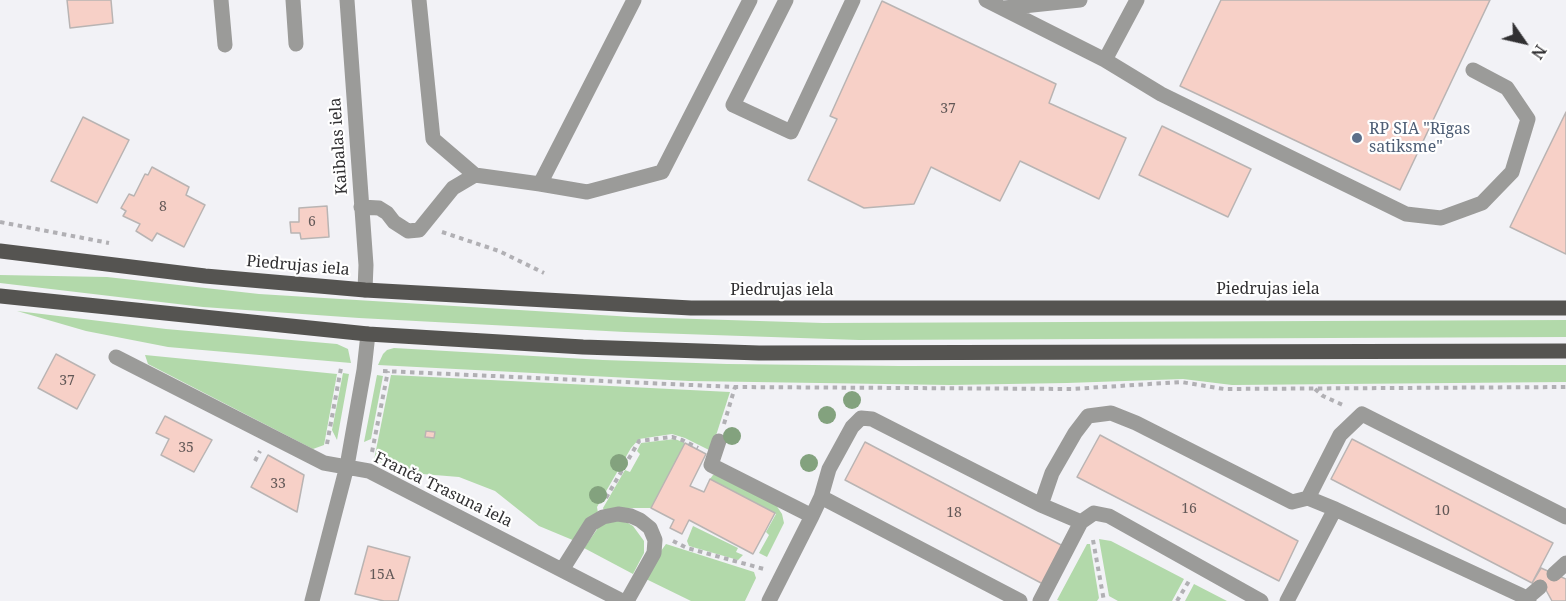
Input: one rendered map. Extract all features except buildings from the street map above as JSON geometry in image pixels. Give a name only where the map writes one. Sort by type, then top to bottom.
[{"type":"main road","name":"Piedrujas iela","points":[[0,251],[205,276],[365,290],[691,308],[1566,308]]},
{"type":"main road","points":[[0,296],[368,334],[759,353],[1566,351]]},
{"type":"street","points":[[221,0],[225,45]]},
{"type":"street","points":[[293,0],[296,44]]},
{"type":"street","name":"Kaibalas iela","points":[[347,0],[366,265],[365,290]]},
{"type":"street","points":[[419,0],[433,139],[475,175],[587,192],[662,172],[750,0]]},
{"type":"street","points":[[540,184],[634,0]]},
{"type":"street","points":[[786,0],[734,105],[791,132],[854,0]]},
{"type":"street","points":[[986,0],[1105,60],[1161,94],[1406,214],[1441,218],[1482,203],[1512,172],[1528,119],[1507,87],[1473,70]]},
{"type":"street","points":[[1004,8],[1080,0]]},
{"type":"street","points":[[1105,60],[1137,0]]},
{"type":"street","points":[[361,207],[379,208],[408,231],[419,230],[453,188],[475,175]]},
{"type":"street","points":[[312,601],[347,466],[368,334]]},
{"type":"street","name":"Franča Trasuna iela","points":[[116,357],[324,463],[369,471],[622,601]]},
{"type":"street","points":[[1041,505],[1052,473],[1075,433],[1088,416],[1111,413],[1136,423],[1292,502],[1308,498],[1335,508],[1528,599],[1540,587]]},
{"type":"street","points":[[1308,498],[1340,435],[1362,414],[1566,517]]},
{"type":"street","points":[[769,601],[821,497],[829,469],[852,427],[861,418],[872,419],[1041,505],[1079,527]]},
{"type":"street","points":[[719,441],[711,465],[812,516]]},
{"type":"street","points":[[821,497],[1020,601]]},
{"type":"street","points":[[1287,601],[1335,508]]},
{"type":"street","points":[[1040,601],[1079,527],[1094,513],[1108,516],[1258,600]]},
{"type":"street","points":[[562,570],[591,524],[603,517],[618,514],[631,516],[650,528],[655,540],[654,553],[627,601]]},
{"type":"street","points":[[1554,574],[1566,563]]},
{"type":"path","points":[[0,222],[110,243]]},
{"type":"path","points":[[419,230],[442,232],[499,251],[544,273]]},
{"type":"path","points":[[324,463],[340,368]]},
{"type":"path","points":[[364,370],[735,387],[1072,389],[1181,382],[1224,389],[1566,387]]},
{"type":"path","points":[[369,471],[388,371]]},
{"type":"path","points":[[719,441],[735,387]]},
{"type":"path","points":[[1314,389],[1323,396],[1362,414]]},
{"type":"path","points":[[603,517],[600,508],[639,441],[672,437],[715,456]]},
{"type":"path","points":[[1079,527],[1095,540],[1104,601]]},
{"type":"path","points":[[655,540],[668,539],[687,548],[764,569]]},
{"type":"green space","points":[[0,275],[107,277],[259,294],[633,317],[823,323],[1566,320],[1566,337],[859,340],[625,332],[203,307],[0,283]]},
{"type":"green space","points":[[17,311],[166,329],[337,344],[348,349],[351,363],[168,347],[86,331]]},
{"type":"green space","points":[[394,348],[603,360],[727,364],[1566,365],[1566,382],[1232,385],[1183,379],[950,385],[689,381],[378,365],[383,354]]},
{"type":"green space","points":[[145,355],[337,374],[324,445],[313,449],[148,364]]},
{"type":"green space","points":[[343,373],[349,374],[337,440],[332,430]]},
{"type":"green space","points":[[377,375],[383,376],[371,439],[364,442]]},
{"type":"green space","points":[[391,375],[730,392],[711,451],[672,434],[639,439],[631,448],[597,507],[598,513],[575,541],[539,526],[495,491],[459,477],[398,472],[374,460]]},
{"type":"green space","points":[[675,439],[685,443],[651,508],[619,508],[604,511],[603,508],[625,470],[630,472],[640,454],[637,451],[641,443]]},
{"type":"green space","points":[[713,475],[776,505],[782,514],[784,523],[767,557],[759,553],[769,535],[766,532],[776,514],[710,479]]},
{"type":"green space","points":[[616,520],[633,526],[644,541],[644,553],[633,574],[584,548],[600,525]]},
{"type":"green space","points":[[693,526],[738,548],[736,552],[743,555],[738,560],[689,546],[687,541]]},
{"type":"green space","points":[[1099,539],[1111,541],[1184,579],[1172,601],[1118,601],[1109,596]]},
{"type":"green space","points":[[666,544],[754,572],[756,578],[745,601],[691,601],[646,579]]},
{"type":"green space","points":[[1087,544],[1090,544],[1099,598],[1097,601],[1057,600]]},
{"type":"green space","points":[[1194,584],[1227,601],[1185,601]]},
{"type":"place","name":"RP SIA \"Rīgas satiksme\"","points":[[1357,138]]}]
